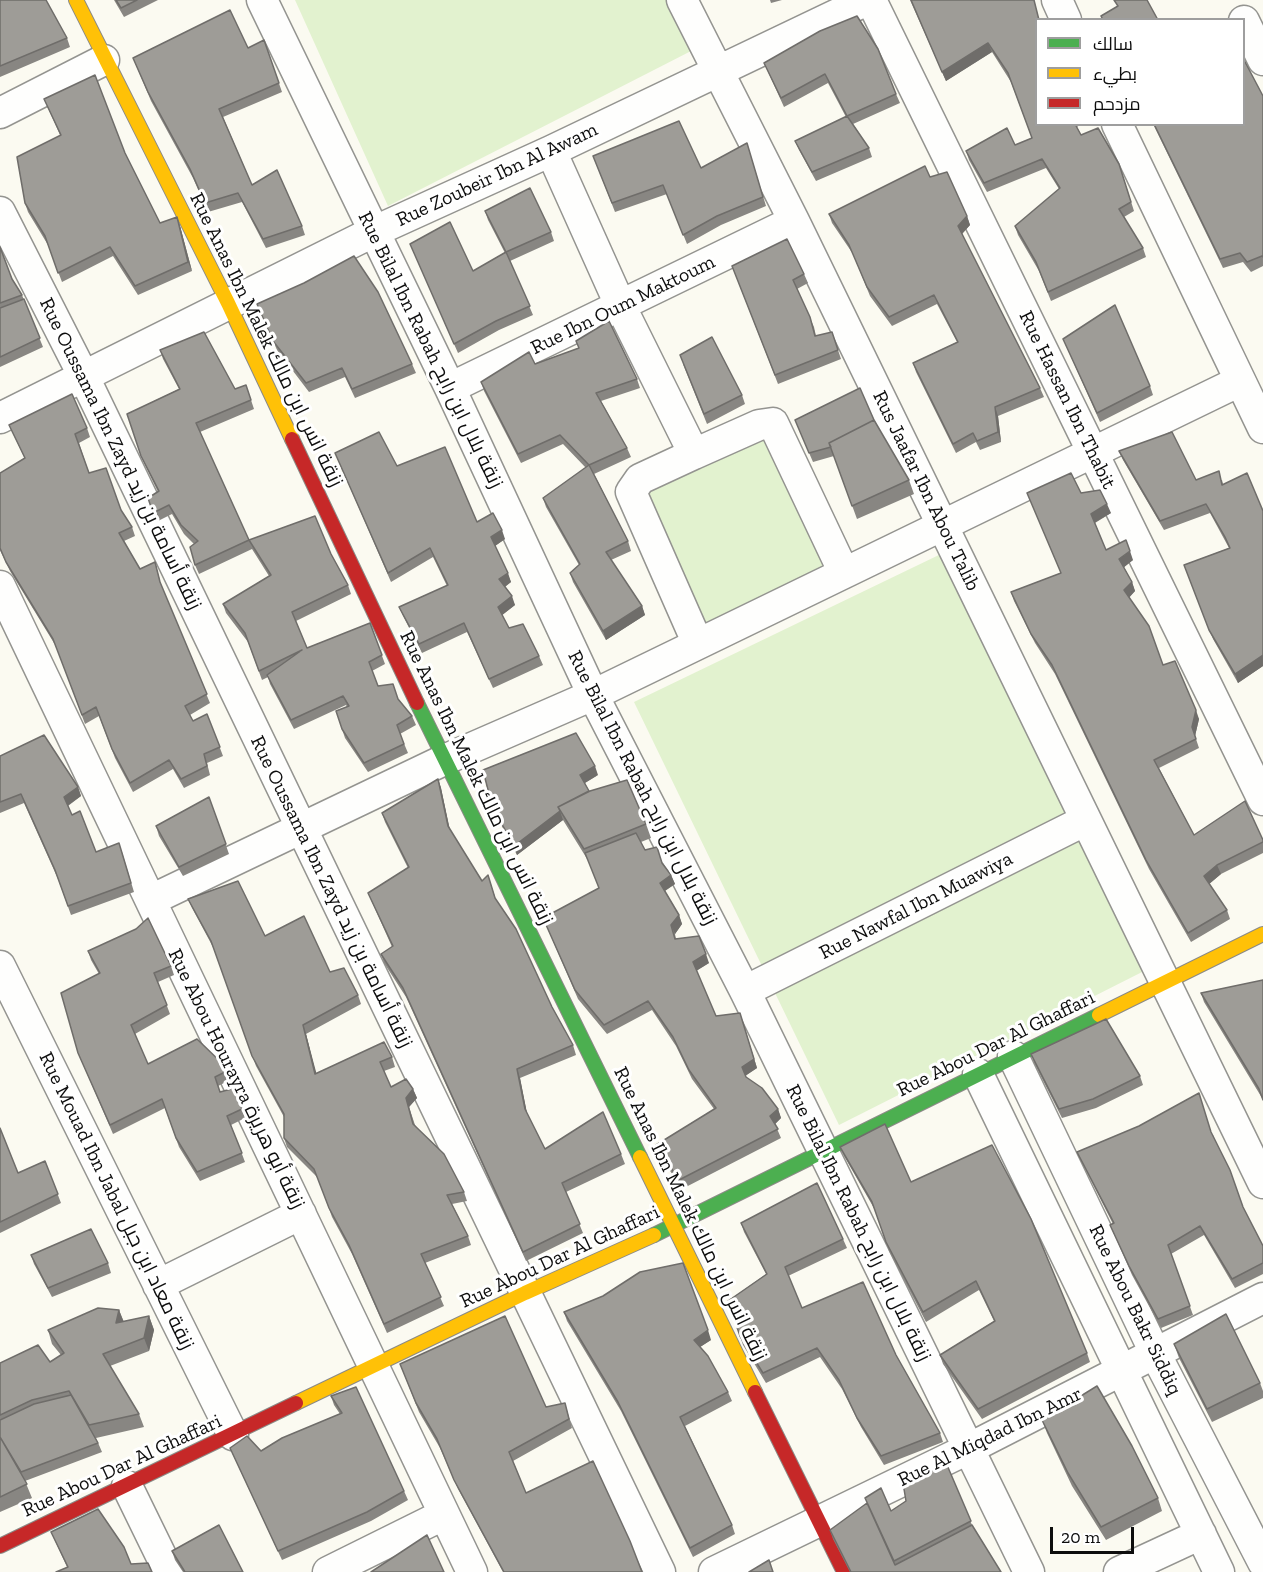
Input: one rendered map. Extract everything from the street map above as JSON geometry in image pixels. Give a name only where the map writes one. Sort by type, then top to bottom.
[{"type":"street","name":"Rue Anas Ibn Malek زنقة انس ابن مالك","points":[[76,0],[104,60],[228,303],[444,760],[844,1572]]},
{"type":"street","name":"Rue Bilal Ibn Rabah زنقة بلال ابن رابح","points":[[262,0],[450,388],[592,695],[745,991],[1029,1572]]},
{"type":"street","name":"Rus Jaafar Ibn Abou Talib","points":[[682,0],[794,221],[1263,1183]]},
{"type":"street","name":"Rue Zoubeir Ibn Al Awam","points":[[0,418],[373,232],[551,151],[869,0]]},
{"type":"street","name":"Rue Hassan Ibn Thabit","points":[[869,0],[1263,800]]},
{"type":"street","points":[[1057,0],[1065,18]]},
{"type":"street","points":[[1233,0],[1242,18]]},
{"type":"street","points":[[1245,24],[1263,60]]},
{"type":"street","points":[[0,113],[104,60]]},
{"type":"street","points":[[1118,126],[1263,428]]},
{"type":"street","points":[[551,151],[621,307],[694,454]]},
{"type":"street","name":"Rue Oussama Ibn Zayd زنقة أسامة بن زيد","points":[[0,212],[84,377],[300,830],[660,1572]]},
{"type":"street","name":"Rue Ibn Oum Maktoum","points":[[450,388],[621,307],[794,221]]},
{"type":"street","points":[[151,900],[444,760],[592,695],[697,642],[943,526],[1092,451],[1240,381]]},
{"type":"street","points":[[697,642],[632,492],[640,479],[759,425],[773,423],[844,573]]},
{"type":"street","name":"Rue Abou Hourayra زنقة أبو هريرة","points":[[3,600],[151,900],[472,1572]]},
{"type":"street","name":"Rue Nawfal Ibn Muawiya","points":[[745,991],[1086,820]]},
{"type":"street","name":"Rue Abou Dar Al Ghaffari","points":[[0,1546],[374,1368],[525,1293],[675,1226],[1013,1056],[1263,934]]},
{"type":"street","name":"Rue Mouad Ibn Jabal زنقة معاد ابن جبل","points":[[2,977],[233,1435]]},
{"type":"street","name":"Rue Abou Bakr Siddiq","points":[[1013,1056],[1156,1355],[1263,1562]]},
{"type":"street","name":"Rue Abou Bakr Siddiq","points":[[978,1074],[1219,1572]]},
{"type":"street","points":[[158,1285],[301,1214]]},
{"type":"street","name":"Rue Al Miqdad Ibn Amr","points":[[714,1572],[968,1449],[1156,1355],[1263,1298]]},
{"type":"street","points":[[127,1486],[169,1572]]},
{"type":"street","points":[[328,1572],[443,1515]]},
{"type":"street","points":[[1119,1572],[1201,1534]]},
{"type":"green space","points":[[295,0],[670,0],[695,49],[388,206]]},
{"type":"green space","points":[[774,430],[838,564],[697,629],[633,493]]},
{"type":"green space","points":[[943,553],[1154,966],[839,1125],[634,702]]},
{"type":"building","points":[[0,0],[46,0],[67,38],[0,66]]},
{"type":"building","points":[[116,0],[137,0],[121,8]]},
{"type":"building","points":[[911,0],[1034,0],[1038,18],[1035,18],[1035,126],[1076,126],[1081,135],[1098,128],[1119,164],[1131,202],[1119,209],[1143,248],[1048,292],[1036,262],[1015,226],[1060,188],[1042,159],[984,183],[966,151],[1007,128],[1015,145],[1032,138],[1008,73],[988,43],[942,72]]},
{"type":"building","points":[[1114,0],[1147,0],[1157,18],[1102,18],[1101,16],[1118,6]]},
{"type":"building","points":[[230,10],[248,48],[264,40],[279,83],[219,109],[252,185],[277,170],[302,226],[263,239],[238,193],[205,203],[133,58]]},
{"type":"building","points":[[857,16],[878,49],[896,94],[847,116],[825,74],[781,98],[764,63],[820,31]]},
{"type":"building","points":[[1245,62],[1263,96],[1263,257],[1247,262],[1240,253],[1220,259],[1155,126],[1245,126]]},
{"type":"building","points":[[95,75],[125,153],[160,223],[177,217],[188,262],[135,286],[110,247],[58,273],[45,236],[25,203],[17,157],[61,135],[44,99]]},
{"type":"building","points":[[847,116],[869,148],[812,172],[795,141]]},
{"type":"building","points":[[679,121],[701,168],[747,143],[763,197],[717,216],[683,235],[663,185],[612,203],[593,156]]},
{"type":"building","points":[[925,166],[930,177],[947,172],[967,216],[958,226],[1040,388],[995,407],[998,432],[977,441],[973,433],[953,444],[913,363],[958,342],[934,295],[889,317],[867,287],[849,245],[829,214]]},
{"type":"building","points":[[530,188],[551,232],[506,252],[485,211]]},
{"type":"building","points":[[450,222],[473,271],[506,252],[530,306],[454,344],[410,244]]},
{"type":"building","points":[[787,239],[804,274],[793,280],[810,317],[815,336],[832,332],[838,350],[775,375],[732,266]]},
{"type":"building","points":[[0,247],[12,279],[22,295],[0,303]]},
{"type":"building","points":[[354,256],[378,292],[412,364],[352,389],[342,368],[306,383],[273,341],[257,304],[304,283]]},
{"type":"building","points":[[24,299],[40,338],[0,357],[0,308]]},
{"type":"building","points":[[1115,305],[1150,386],[1097,413],[1063,339]]},
{"type":"building","points":[[609,321],[637,379],[596,393],[627,448],[589,465],[560,435],[518,454],[481,382],[529,352],[535,364],[579,348],[576,341]]},
{"type":"building","points":[[204,332],[235,389],[246,385],[251,400],[196,423],[249,540],[195,565],[190,547],[198,541],[181,525],[169,505],[153,513],[148,498],[159,491],[141,456],[127,414],[180,389],[160,350]]},
{"type":"building","points":[[712,337],[742,395],[704,414],[680,355]]},
{"type":"building","points":[[860,388],[874,420],[829,443],[831,447],[809,453],[795,420]]},
{"type":"building","points":[[72,394],[87,428],[75,434],[89,473],[106,468],[121,510],[132,527],[119,533],[140,569],[155,562],[160,582],[207,694],[185,706],[193,721],[207,714],[220,747],[204,754],[207,766],[181,779],[169,760],[130,783],[112,749],[96,707],[82,715],[53,639],[6,562],[0,548],[0,473],[25,458],[9,425]]},
{"type":"building","points":[[874,420],[909,480],[852,506],[829,443]]},
{"type":"building","points":[[379,432],[397,466],[445,447],[477,522],[493,513],[502,530],[491,537],[508,573],[499,579],[512,596],[498,607],[509,628],[523,624],[539,656],[489,679],[464,623],[419,644],[399,607],[448,585],[430,548],[388,573],[335,453]]},
{"type":"building","points":[[1172,432],[1196,480],[1219,471],[1222,485],[1247,473],[1263,511],[1263,655],[1235,674],[1209,630],[1184,565],[1230,548],[1225,537],[1206,504],[1160,521],[1119,451]]},
{"type":"building","points":[[589,465],[628,541],[606,552],[642,606],[603,631],[570,573],[580,564],[543,498]]},
{"type":"building","points":[[1071,473],[1081,493],[1100,490],[1107,504],[1091,514],[1106,550],[1126,540],[1130,551],[1119,559],[1132,582],[1124,590],[1149,626],[1163,665],[1175,661],[1196,710],[1192,727],[1196,739],[1154,760],[1194,835],[1245,801],[1263,840],[1217,865],[1204,876],[1227,910],[1188,933],[1146,860],[1052,665],[1031,634],[1011,592],[1061,573],[1027,493]]},
{"type":"building","points":[[315,516],[331,554],[348,585],[292,612],[307,648],[370,623],[382,655],[369,662],[378,686],[393,684],[398,699],[412,716],[397,725],[404,744],[364,763],[342,729],[336,711],[349,706],[343,696],[291,720],[267,675],[302,650],[259,671],[245,633],[223,604],[271,575],[249,540]]},
{"type":"building","points":[[576,733],[595,766],[580,775],[589,791],[558,807],[560,811],[514,846],[492,806],[483,770]]},
{"type":"building","points":[[44,735],[78,787],[64,797],[72,815],[80,811],[96,852],[119,843],[131,883],[68,906],[55,870],[21,794],[0,802],[0,756]]},
{"type":"building","points":[[438,779],[448,826],[482,881],[488,875],[495,898],[516,929],[552,1007],[573,1045],[517,1069],[525,1109],[545,1149],[603,1112],[621,1154],[562,1183],[580,1224],[523,1252],[403,988],[381,954],[393,946],[368,893],[409,867],[382,813]]},
{"type":"building","points":[[627,780],[646,824],[584,849],[558,807],[590,791]]},
{"type":"building","points":[[209,797],[226,844],[179,867],[156,826]]},
{"type":"building","points":[[636,833],[645,850],[657,847],[662,863],[671,875],[660,883],[679,915],[671,925],[675,939],[699,936],[706,954],[693,962],[716,1016],[740,1013],[754,1059],[742,1067],[746,1077],[762,1088],[778,1109],[770,1116],[778,1129],[679,1180],[656,1145],[716,1108],[689,1070],[673,1037],[648,1001],[604,1025],[575,990],[543,918],[599,888],[585,853]]},
{"type":"building","points":[[238,881],[265,936],[304,916],[330,972],[344,968],[358,995],[303,1025],[315,1074],[384,1042],[392,1057],[380,1062],[391,1087],[406,1079],[413,1089],[406,1098],[413,1124],[444,1154],[464,1192],[447,1195],[468,1236],[421,1254],[441,1297],[384,1324],[349,1245],[329,1208],[314,1169],[284,1138],[284,1114],[252,1056],[211,941],[188,899]]},
{"type":"building","points":[[148,918],[171,966],[154,973],[167,1005],[131,1025],[148,1064],[197,1039],[229,1070],[215,1077],[220,1092],[235,1088],[242,1109],[227,1116],[242,1153],[197,1172],[176,1138],[162,1099],[110,1125],[78,1053],[61,993],[100,973],[88,951],[136,929]]},
{"type":"building","points":[[1263,980],[1263,1100],[1259,1089],[1201,993]]},
{"type":"building","points":[[1106,1019],[1140,1076],[1093,1099],[1059,1109],[1031,1054]]},
{"type":"building","points":[[1199,1093],[1211,1132],[1230,1170],[1243,1207],[1263,1246],[1263,1263],[1232,1279],[1200,1226],[1168,1245],[1190,1306],[1158,1319],[1129,1266],[1110,1225],[1114,1223],[1077,1152],[1139,1126]]},
{"type":"building","points":[[885,1124],[911,1182],[992,1145],[1031,1219],[1087,1353],[978,1409],[940,1355],[995,1321],[976,1281],[923,1312],[886,1242],[872,1202],[840,1147]]},
{"type":"building","points":[[0,1128],[18,1173],[45,1161],[58,1194],[0,1222]]},
{"type":"building","points":[[817,1183],[843,1239],[785,1267],[802,1308],[863,1282],[896,1355],[940,1433],[881,1456],[857,1418],[839,1380],[817,1348],[763,1373],[740,1336],[728,1301],[767,1274],[741,1223]]},
{"type":"building","points":[[91,1229],[108,1263],[48,1288],[31,1255]]},
{"type":"building","points":[[683,1263],[708,1330],[694,1340],[708,1356],[728,1392],[680,1417],[732,1525],[690,1548],[618,1402],[564,1312],[603,1296],[640,1272]]},
{"type":"building","points":[[98,1308],[119,1310],[116,1323],[149,1316],[144,1338],[103,1354],[139,1414],[89,1425],[69,1391],[32,1400],[0,1415],[0,1363],[38,1345],[50,1362],[64,1353],[48,1330]]},
{"type":"building","points":[[1226,1314],[1260,1383],[1207,1409],[1174,1344]]},
{"type":"building","points":[[505,1316],[546,1407],[565,1403],[569,1419],[509,1452],[526,1493],[593,1461],[642,1572],[504,1572],[454,1480],[437,1439],[416,1403],[400,1364]]},
{"type":"building","points":[[1097,1386],[1132,1446],[1158,1498],[1101,1527],[1068,1473],[1042,1420]]},
{"type":"building","points":[[356,1387],[404,1491],[367,1512],[278,1551],[230,1448],[247,1436],[261,1451],[282,1438],[342,1413],[331,1396]]},
{"type":"building","points":[[71,1395],[98,1443],[21,1472],[0,1437],[0,1420],[34,1404]]},
{"type":"building","points":[[0,1437],[27,1484],[0,1497]]},
{"type":"building","points":[[947,1465],[971,1521],[894,1561],[865,1498],[881,1488],[891,1511],[906,1501],[903,1483]]},
{"type":"building","points":[[867,1503],[895,1565],[972,1525],[1001,1572],[851,1572],[830,1530]]},
{"type":"building","points":[[98,1509],[124,1547],[131,1564],[148,1563],[152,1572],[56,1572],[68,1567],[51,1532]]},
{"type":"building","points":[[219,1525],[243,1572],[185,1572],[172,1551]]},
{"type":"building","points":[[427,1535],[444,1572],[371,1572]]},
{"type":"building","points":[[769,1560],[773,1572],[749,1572]]},
{"type":"traffic: fast","points":[[417,703],[640,1157]]},
{"type":"traffic: fast","points":[[654,1235],[1099,1015]]},
{"type":"traffic: slow","points":[[76,0],[228,303],[292,439]]},
{"type":"traffic: slow","points":[[1099,1015],[1263,934]]},
{"type":"traffic: slow","points":[[640,1157],[755,1392]]},
{"type":"traffic: slow","points":[[296,1403],[525,1293],[654,1235]]},
{"type":"traffic: jam","points":[[292,439],[417,703]]},
{"type":"traffic: jam","points":[[755,1392],[844,1572]]},
{"type":"traffic: jam","points":[[0,1546],[296,1403]]}]
